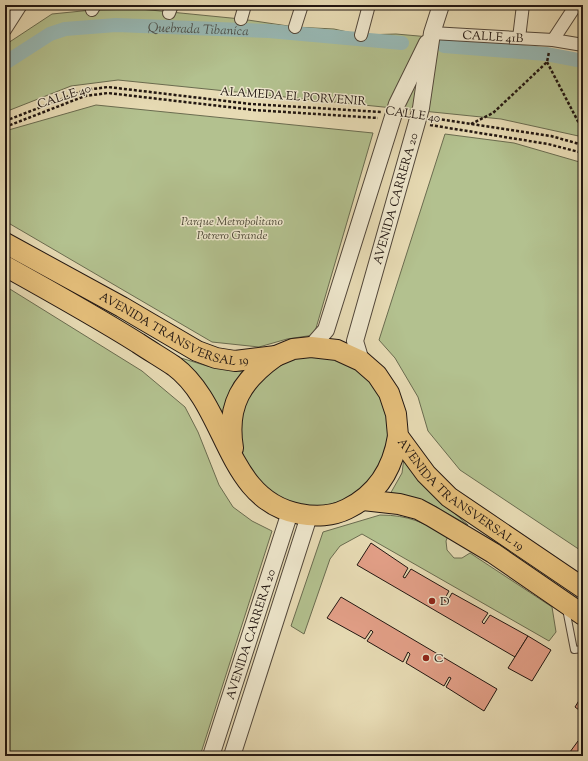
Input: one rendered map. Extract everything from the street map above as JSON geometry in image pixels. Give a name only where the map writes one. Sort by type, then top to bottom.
[{"type":"main road","name":"AVENIDA TRANSVERSAL 19","points":[[5,243],[122,307],[197,351],[216,358],[235,361],[276,356],[293,349],[311,347],[337,350],[361,361],[377,375],[389,393],[396,414],[398,436],[426,474],[449,497],[583,588]]},
{"type":"main road","name":"AVENIDA TRANSVERSAL 19","points":[[5,266],[116,329],[174,366],[193,386],[208,408],[234,456],[242,475],[255,492],[271,504],[300,514],[328,515],[346,510],[362,500],[399,504],[418,509],[493,553],[583,615]]},
{"type":"main road","points":[[234,456],[230,433],[233,410],[242,388],[257,369],[276,356]]},
{"type":"main road","points":[[362,500],[377,488],[388,472],[395,454],[398,436]]},
{"type":"street","points":[[5,30],[20,5]]},
{"type":"street","points":[[241,19],[245,5]]},
{"type":"street","points":[[296,27],[302,5]]},
{"type":"street","points":[[361,35],[369,5]]},
{"type":"street","name":"AVENIDA CARRERA 20","points":[[311,347],[326,330],[393,117],[432,33],[441,5]]},
{"type":"street","points":[[553,40],[576,5]]},
{"type":"street","points":[[519,38],[522,6]]},
{"type":"street","name":"AVENIDA CARRERA 20","points":[[361,361],[355,341],[417,120],[432,33]]},
{"type":"street","name":"CALLE 41B","points":[[432,33],[553,40],[583,45]]},
{"type":"street","name":"AVENIDA CARRERA 20","points":[[211,756],[300,514]]},
{"type":"street","name":"AVENIDA CARRERA 20","points":[[232,756],[300,514]]},
{"type":"lane","points":[[564,601],[574,650],[583,649]]},
{"type":"path","points":[[471,124],[493,112],[547,61],[583,131]]},
{"type":"path","name":"ALAMEDA EL PORVENIR","points":[[5,121],[85,90],[108,87],[251,104],[375,111],[393,117]]},
{"type":"path","name":"CALLE 40","points":[[5,127],[85,96],[108,93],[254,110],[393,117]]},
{"type":"path","name":"CALLE 40","points":[[417,120],[548,144],[583,153]]},
{"type":"path","points":[[417,120],[471,124],[551,136],[583,144]]},
{"type":"green space","points":[[140,9],[241,19],[295,27],[334,29],[361,35],[396,34],[545,48],[583,55],[583,137],[501,119],[118,80],[71,86],[5,112],[5,45],[52,14],[92,10]]},
{"type":"green space","name":"Parque Metropolitano Potrero Grande","points":[[96,105],[373,133],[314,335],[287,339],[259,347],[212,342],[5,221],[5,131]]},
{"type":"green space","points":[[445,134],[514,143],[583,163],[583,552],[460,470],[428,431],[418,397],[395,358],[379,340]]},
{"type":"green space","points":[[5,286],[142,371],[185,407],[198,432],[219,485],[233,507],[252,521],[272,531],[200,756],[5,756]]},
{"type":"green space","points":[[307,356],[321,356],[343,362],[356,369],[367,378],[376,389],[386,409],[389,431],[386,453],[376,473],[367,484],[356,493],[336,503],[321,506],[307,506],[292,503],[279,497],[267,489],[256,478],[242,453],[239,438],[239,424],[242,409],[248,396],[256,384],[267,373],[292,359]]},
{"type":"green space","points":[[181,358],[207,366],[246,372],[224,414],[197,376]]},
{"type":"green space","points":[[404,458],[431,493],[468,525],[429,503],[389,496],[402,473]]},
{"type":"green space","points":[[380,515],[408,518],[431,527],[448,536],[446,541],[447,550],[454,558],[462,558],[470,553],[552,607],[556,632],[549,641],[362,534],[340,546],[330,559],[304,634],[291,626],[323,532]]},
{"type":"building","name":"D","points":[[371,543],[408,568],[403,577],[405,578],[411,569],[449,591],[444,600],[447,602],[452,593],[488,613],[482,622],[484,624],[490,615],[528,636],[515,657],[357,565]]},
{"type":"building","name":"C","points":[[341,597],[497,689],[484,711],[446,687],[451,678],[449,677],[444,686],[406,663],[410,654],[408,652],[403,662],[367,641],[373,632],[371,630],[365,639],[327,618]]},
{"type":"building","points":[[528,636],[551,650],[532,681],[508,668]]},
{"type":"building","points":[[583,694],[583,713],[575,707]]},
{"type":"building","points":[[578,741],[583,744],[583,756],[567,756]]},
{"type":"waterway","name":"Quebrada Tibaníca","points":[[5,63],[50,34],[65,29],[116,25],[269,31],[402,43]]},
{"type":"waterway","name":"Quebrada Tibaníca","points":[[444,46],[546,54],[583,61]]},
{"type":"place","name":"D","points":[[432,601]]},
{"type":"place","name":"C","points":[[426,658]]}]
